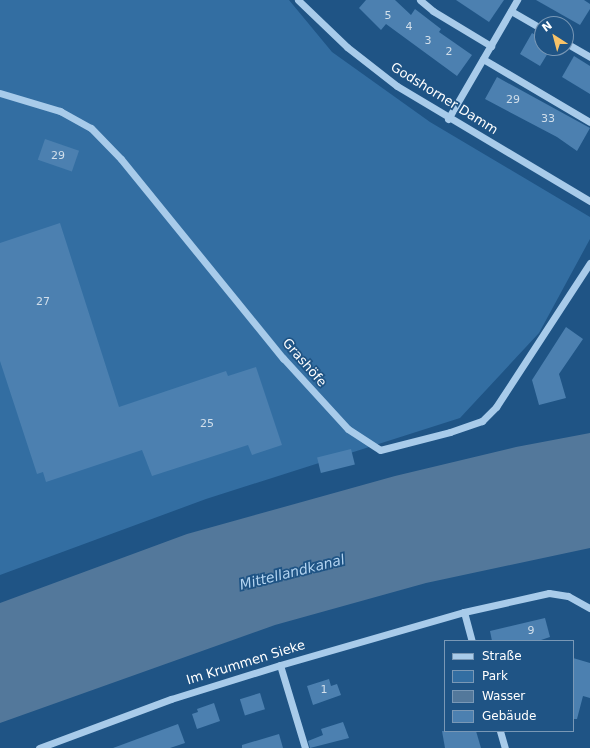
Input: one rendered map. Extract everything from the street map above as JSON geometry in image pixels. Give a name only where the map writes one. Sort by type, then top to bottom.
[{"type":"street","name":"Godshorner Damm","points":[[298,0],[347,47],[396,86],[448,119],[590,201]]},
{"type":"street","points":[[420,0],[433,11],[491,46]]},
{"type":"street","points":[[448,119],[517,0]]},
{"type":"street","points":[[510,11],[534,24]]},
{"type":"street","points":[[574,48],[590,57]]},
{"type":"street","points":[[483,59],[590,122]]},
{"type":"street","name":"Grashöfe","points":[[0,93],[60,111],[91,128],[121,159],[298,374],[348,429],[380,450],[450,432],[482,421],[496,407],[590,263]]},
{"type":"street","name":"Im Krummen Sieke","points":[[39,748],[171,699],[280,665],[464,612],[549,593],[568,596],[590,608]]},
{"type":"street","points":[[464,612],[472,640]]},
{"type":"street","points":[[280,665],[305,748]]},
{"type":"street","points":[[500,732],[505,748]]},
{"type":"green space","points":[[0,0],[289,0],[332,52],[430,122],[590,217],[590,239],[539,333],[460,418],[206,499],[0,575]]},
{"type":"water","name":"Mittellandkanal","points":[[590,433],[590,548],[426,583],[275,625],[0,723],[0,603],[187,534],[395,476],[516,447]]},
{"type":"building","points":[[366,0],[395,0],[411,15],[415,9],[441,29],[439,32],[472,55],[457,76],[386,24],[381,30],[359,8]]},
{"type":"building","points":[[456,0],[504,0],[489,22]]},
{"type":"building","points":[[536,0],[584,0],[590,4],[590,9],[580,25],[574,22],[574,16],[564,16]]},
{"type":"building","points":[[532,33],[534,34],[534,56],[546,56],[540,66],[520,54]]},
{"type":"building","points":[[574,56],[590,66],[590,94],[562,77]]},
{"type":"building","points":[[497,77],[590,128],[577,151],[557,137],[485,99]]},
{"type":"building","points":[[45,139],[79,151],[72,172],[38,160]]},
{"type":"building","points":[[60,223],[119,407],[226,371],[228,376],[256,367],[282,445],[252,455],[248,445],[152,476],[142,450],[46,482],[43,472],[37,474],[0,361],[0,243]]},
{"type":"building","points":[[566,327],[583,339],[559,374],[566,398],[539,405],[532,380]]},
{"type":"building","points":[[351,449],[355,465],[321,473],[317,457]]},
{"type":"building","points":[[545,618],[550,637],[541,640],[492,640],[490,631]]},
{"type":"building","points":[[574,658],[590,663],[590,698],[583,696],[577,719],[574,719]]},
{"type":"building","points":[[329,679],[331,686],[337,684],[341,695],[313,705],[307,686]]},
{"type":"building","points":[[260,693],[265,709],[245,715],[240,699]]},
{"type":"building","points":[[214,703],[220,721],[197,729],[192,714],[198,712],[197,709]]},
{"type":"building","points":[[343,722],[349,738],[310,748],[308,741],[323,735],[321,729]]},
{"type":"building","points":[[178,724],[185,743],[170,748],[113,748]]},
{"type":"building","points":[[442,731],[476,732],[481,748],[445,748]]},
{"type":"building","points":[[279,734],[283,748],[242,748],[242,745]]}]
